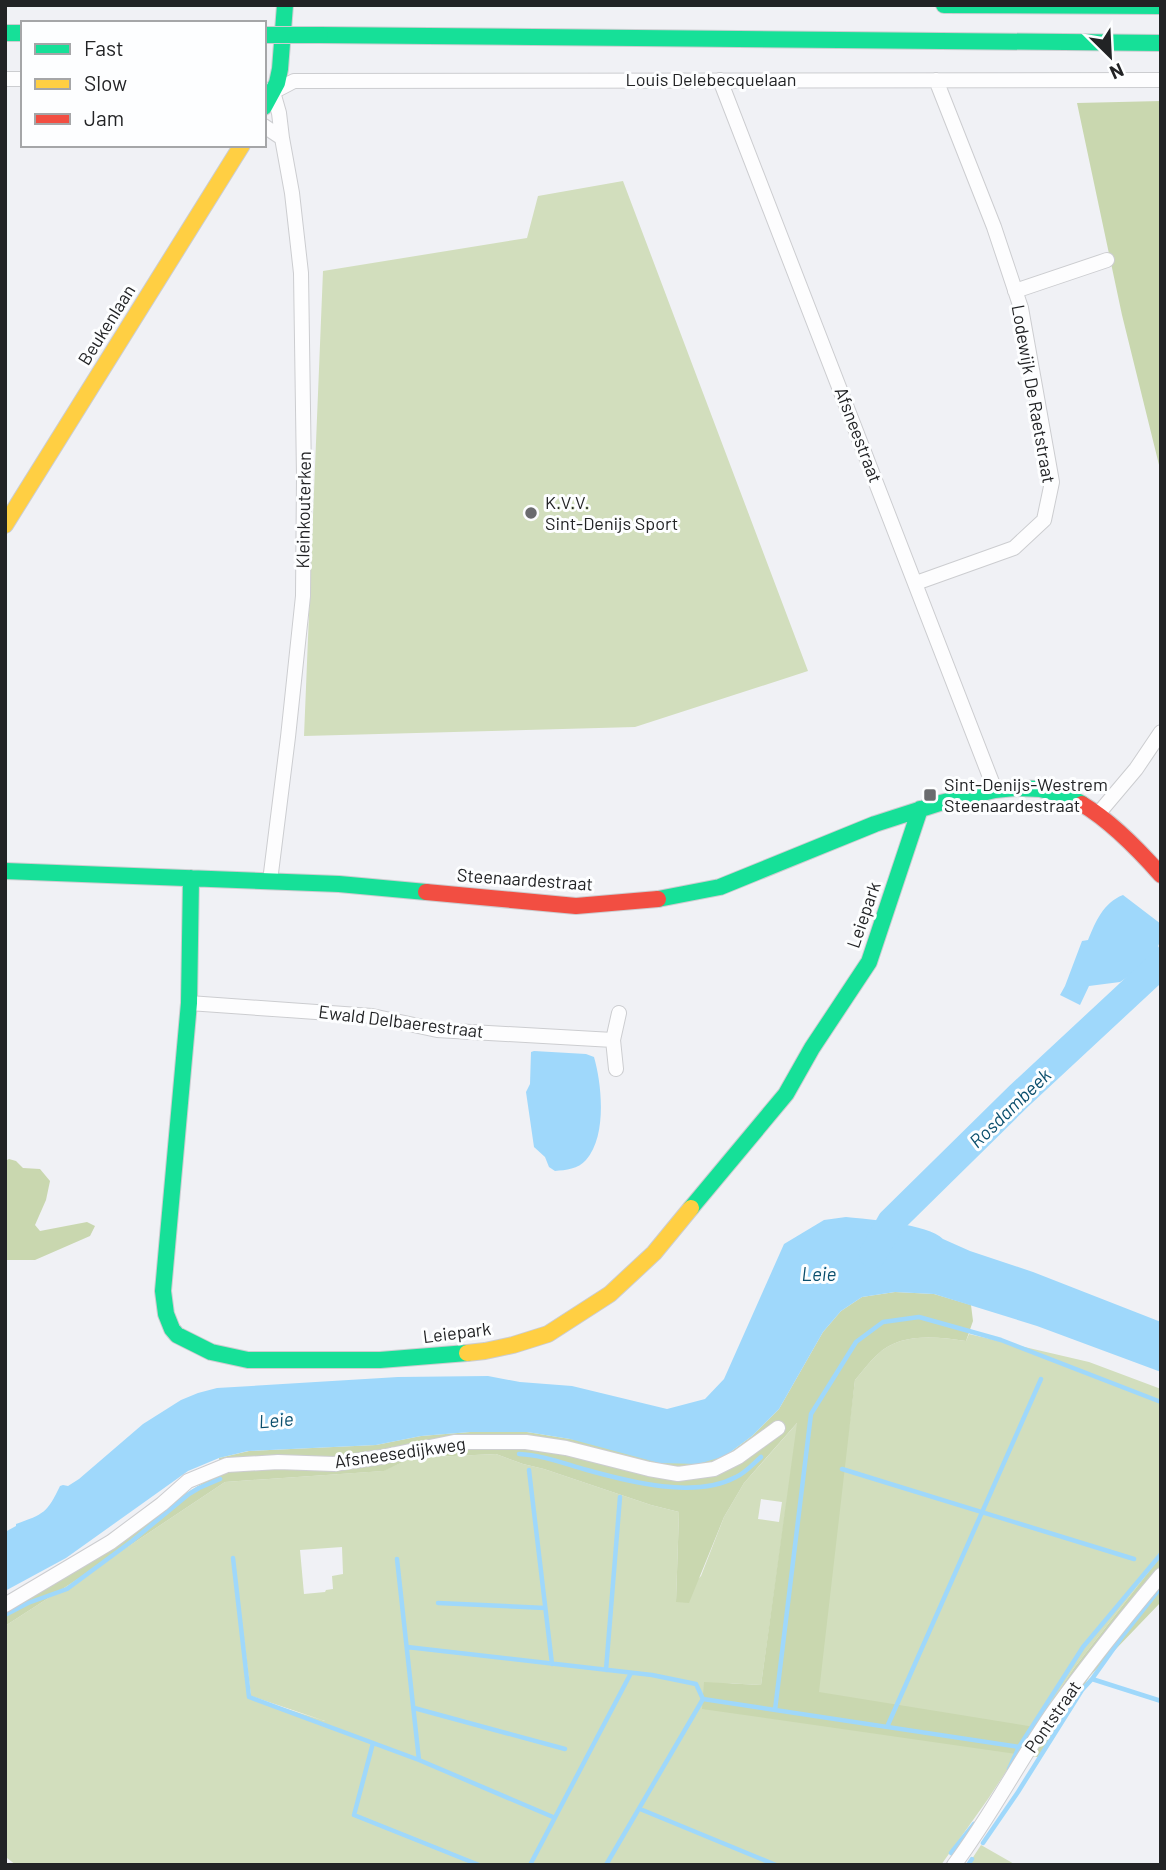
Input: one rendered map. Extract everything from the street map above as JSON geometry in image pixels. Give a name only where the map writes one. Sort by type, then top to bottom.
[{"type":"main road","points":[[268,90],[277,83],[281,69],[285,5]]},
{"type":"main road","points":[[944,5],[1161,6]]},
{"type":"main road","points":[[266,35],[1161,43]]},
{"type":"main road","name":"Beukenlaan","points":[[5,525],[241,147]]},
{"type":"main road","name":"Steenaardestraat","points":[[5,871],[339,884],[576,906],[653,900],[720,887],[875,824],[920,809],[995,790],[1015,788],[1040,789],[1068,796],[1098,814],[1161,875]]},
{"type":"main road","name":"Leiepark","points":[[191,878],[189,1003],[163,1291],[166,1314],[172,1329],[177,1335],[211,1352],[248,1360],[380,1360],[485,1351],[548,1334],[610,1294],[654,1253],[786,1094],[812,1048],[869,962],[920,809]]},
{"type":"street","name":"Lodewijk De Raetstraat","points":[[916,583],[1014,548],[1044,520],[1052,482],[1021,308],[994,227],[936,79]]},
{"type":"street","name":"Afsneestraat","points":[[720,80],[995,790]]},
{"type":"street","name":"Louis Delebecquelaan","points":[[268,90],[295,81],[1161,80]]},
{"type":"street","name":"Kleinkouterken","points":[[268,90],[279,113],[301,273],[304,432],[303,582],[270,881]]},
{"type":"street","points":[[266,127],[282,138]]},
{"type":"street","name":"Lodewijk De Raetstraat","points":[[1015,291],[1107,260]]},
{"type":"street","points":[[1098,814],[1136,769],[1161,732]]},
{"type":"street","name":"Ewald Delbaerestraat","points":[[189,1003],[372,1016],[437,1030],[613,1040]]},
{"type":"street","points":[[616,1069],[613,1040],[619,1013]]},
{"type":"street","name":"Afsneesedijkweg","points":[[5,1605],[111,1542],[188,1481],[227,1465],[278,1462],[334,1464],[454,1442],[526,1442],[566,1448],[678,1474],[714,1469],[738,1457],[778,1428]]},
{"type":"street","name":"Pontstraat","points":[[954,1865],[1054,1712],[1130,1611],[1161,1575]]},
{"type":"green space","points":[[1161,101],[1161,473],[1122,315],[1077,103]]},
{"type":"green space","name":"K.V.V. Sint-Denijs Sport","points":[[623,181],[808,671],[635,727],[304,736],[323,271],[527,238],[538,196]]},
{"type":"green space","points":[[5,1161],[16,1161],[23,1168],[40,1169],[50,1181],[46,1200],[35,1225],[40,1231],[87,1222],[95,1226],[90,1236],[35,1260],[5,1260]]},
{"type":"green space","points":[[895,1292],[934,1294],[971,1305],[973,1321],[966,1341],[919,1338],[908,1339],[886,1348],[855,1380],[819,1692],[1035,1727],[1074,1668],[1161,1556],[1161,1602],[1090,1676],[1038,1757],[702,1709],[704,1682],[761,1685],[797,1423],[744,1483],[724,1517],[689,1603],[676,1602],[679,1512],[496,1454],[411,1458],[384,1471],[225,1482],[5,1626],[5,1611],[73,1573],[137,1531],[185,1494],[221,1472],[219,1458],[249,1451],[376,1445],[421,1436],[470,1432],[527,1432],[725,1456],[752,1436],[779,1409],[823,1332],[841,1311],[862,1297]]},
{"type":"green space","points":[[969,1334],[1089,1362],[1161,1389],[1161,1556],[1074,1668],[941,1865],[16,1865],[5,1859],[5,1626],[225,1482],[383,1471],[411,1458],[496,1454],[679,1512],[676,1602],[701,1576],[724,1517],[744,1483],[798,1422],[761,1685],[724,1683],[815,1694],[855,1380],[886,1348],[908,1339],[966,1341]],"holes":[[[761,1499],[782,1502],[779,1522],[758,1519]],[[342,1547],[343,1574],[332,1576],[333,1589],[304,1594],[300,1550]],[[236,1575],[251,1696],[325,1721],[249,1697]]]},
{"type":"green space","points":[[981,1845],[1016,1865],[968,1865]]},
{"type":"water","points":[[1123,895],[1161,924],[1161,940],[1158,946],[1161,951],[1133,979],[1129,976],[1120,982],[1089,986],[1080,1005],[1060,995],[1082,941],[1088,940],[1105,908]]},
{"type":"water","points":[[531,1052],[586,1054],[594,1057],[601,1096],[600,1124],[593,1150],[583,1163],[576,1167],[555,1171],[534,1147],[526,1092],[530,1084]]},
{"type":"water","name":"Leie","points":[[846,1217],[897,1223],[925,1230],[970,1251],[1033,1272],[1161,1322],[1161,1372],[1037,1326],[934,1294],[895,1292],[862,1297],[841,1311],[823,1332],[779,1409],[752,1436],[725,1456],[698,1464],[659,1463],[570,1439],[527,1432],[470,1432],[421,1436],[376,1445],[248,1451],[219,1458],[188,1471],[66,1558],[5,1591],[5,1532],[44,1511],[60,1486],[68,1486],[79,1479],[143,1424],[181,1400],[198,1393],[217,1388],[398,1377],[488,1376],[520,1382],[572,1386],[667,1409],[705,1399],[724,1379],[784,1244],[824,1220]]},
{"type":"waterway","name":"Rosdambeek","points":[[873,1254],[891,1222],[1019,1096],[1161,964]]},
{"type":"waterway","points":[[1145,965],[1152,972]]},
{"type":"waterway","points":[[775,1710],[811,1414],[856,1342],[883,1322],[919,1317],[1001,1340],[1161,1402]]},
{"type":"waterway","points":[[887,1727],[1041,1379]]},
{"type":"waterway","points":[[519,1454],[642,1483],[682,1488],[720,1484],[746,1471],[761,1457]]},
{"type":"waterway","points":[[842,1469],[1134,1559]]},
{"type":"waterway","points":[[529,1470],[552,1664]]},
{"type":"waterway","points":[[5,1615],[28,1603],[67,1589],[189,1494],[220,1479]]},
{"type":"waterway","points":[[606,1670],[620,1497]]},
{"type":"waterway","points":[[703,1699],[1019,1747],[1083,1647],[1161,1554]]},
{"type":"waterway","points":[[233,1558],[249,1697],[419,1760],[397,1559]]},
{"type":"waterway","points":[[1092,1679],[1161,1587]]},
{"type":"waterway","points":[[438,1603],[545,1608]]},
{"type":"waterway","points":[[407,1647],[652,1675],[696,1684],[703,1699],[606,1865]]},
{"type":"waterway","points":[[530,1865],[631,1673]]},
{"type":"waterway","points":[[983,1843],[1082,1690],[1092,1679],[1161,1701]]},
{"type":"waterway","points":[[414,1708],[565,1749]]},
{"type":"waterway","points":[[373,1743],[354,1815],[479,1865]]},
{"type":"waterway","points":[[1009,1769],[1019,1747]]},
{"type":"waterway","points":[[419,1760],[553,1817]]},
{"type":"waterway","points":[[640,1809],[776,1865]]},
{"type":"waterway","points":[[951,1853],[974,1824]]},
{"type":"waterway","points":[[968,1865],[972,1859]]},
{"type":"traffic: fast","points":[[266,103],[277,83],[280,69],[285,5]]},
{"type":"traffic: fast","points":[[944,5],[1161,6]]},
{"type":"traffic: fast","points":[[5,33],[21,33]]},
{"type":"traffic: fast","points":[[266,35],[320,35]]},
{"type":"traffic: fast","points":[[320,35],[1161,43]]},
{"type":"traffic: fast","points":[[658,899],[720,887],[875,824],[940,803],[995,790],[1040,789],[1068,796],[1082,804]]},
{"type":"traffic: fast","points":[[691,1208],[786,1094],[812,1048],[869,962],[920,809]]},
{"type":"traffic: fast","points":[[5,871],[339,884],[426,892]]},
{"type":"traffic: fast","points":[[191,878],[189,1003],[163,1291],[166,1314],[172,1329],[177,1335],[211,1352],[248,1360],[380,1360],[467,1353]]},
{"type":"traffic: slow","points":[[5,525],[241,147]]},
{"type":"traffic: slow","points":[[467,1353],[513,1345],[548,1334],[610,1294],[654,1253],[691,1208]]},
{"type":"traffic: jam","points":[[1082,804],[1124,836],[1161,875]]},
{"type":"traffic: jam","points":[[426,892],[576,906],[658,899]]},
{"type":"place","name":"K.V.V. Sint-Denijs Sport","points":[[531,513]]},
{"type":"place","name":"Sint-Denijs-Westrem Steenaardestraat","points":[[930,795]]}]
